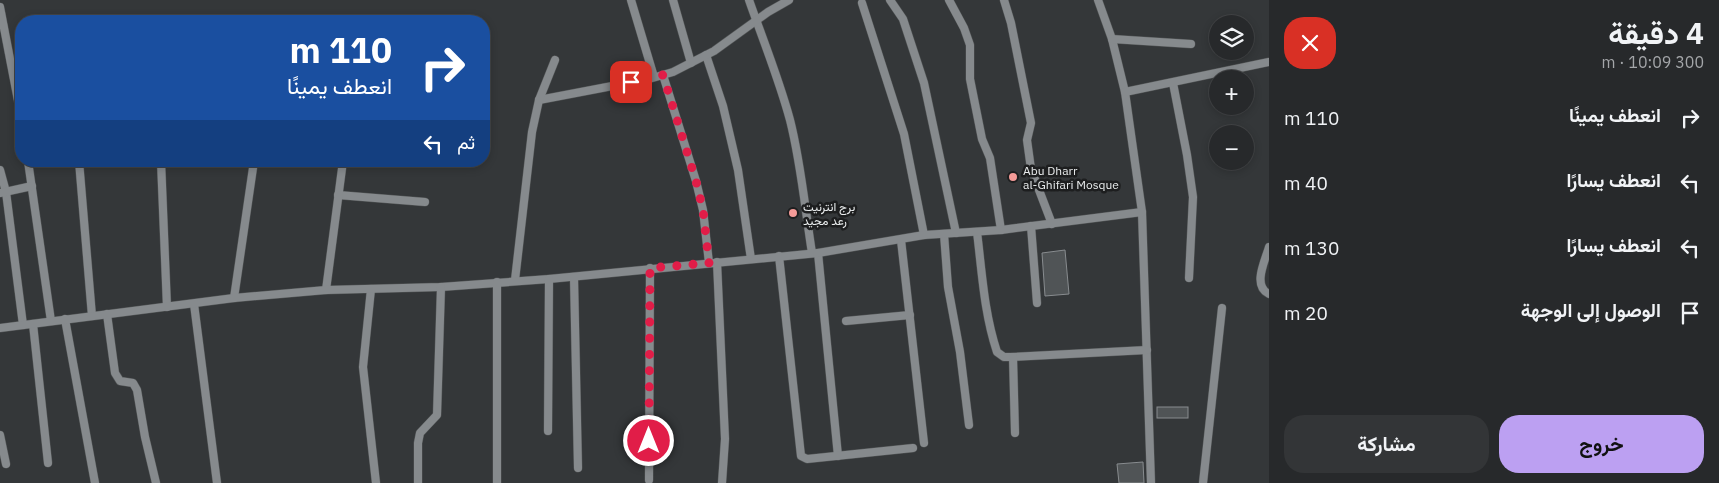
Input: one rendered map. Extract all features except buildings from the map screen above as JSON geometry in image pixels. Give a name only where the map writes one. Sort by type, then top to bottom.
[{"type":"street","points":[[631,0],[696,181],[713,262],[725,439],[722,483]]},
{"type":"street","points":[[673,0],[691,63]]},
{"type":"street","points":[[749,0],[779,84],[799,162],[815,253],[838,456]]},
{"type":"street","points":[[539,100],[658,76],[691,63],[734,38],[756,20],[789,0]]},
{"type":"street","points":[[890,0],[903,19],[921,73],[956,233]]},
{"type":"street","points":[[949,0],[964,28],[970,45],[970,79],[982,139],[990,158],[1001,230]]},
{"type":"street","points":[[1004,0],[1013,32],[1031,124],[1026,140],[1031,169],[1052,224]]},
{"type":"street","points":[[1098,0],[1112,39],[1124,92],[1142,212],[1151,483]]},
{"type":"street","points":[[862,3],[894,97],[904,134],[924,236]]},
{"type":"street","points":[[0,6],[15,85]]},
{"type":"street","points":[[1112,39],[1191,44]]},
{"type":"street","points":[[706,55],[725,114],[738,170],[745,205],[751,259]]},
{"type":"street","points":[[515,280],[532,132],[539,100],[555,60]]},
{"type":"street","points":[[1124,92],[1269,62]]},
{"type":"street","points":[[1174,82],[1193,196],[1189,278]]},
{"type":"street","points":[[29,167],[51,321]]},
{"type":"street","points":[[80,167],[92,316]]},
{"type":"street","points":[[161,167],[167,308]]},
{"type":"street","points":[[234,298],[253,167]]},
{"type":"street","points":[[326,290],[342,167]]},
{"type":"street","points":[[0,170],[23,325]]},
{"type":"street","points":[[3,193],[32,186]]},
{"type":"street","points":[[338,195],[425,202]]},
{"type":"street","points":[[0,328],[234,298],[326,290],[441,287],[515,280],[549,279],[815,253],[924,236],[1001,230],[1142,212]]},
{"type":"street","points":[[1030,226],[1037,303]]},
{"type":"street","points":[[978,232],[984,295],[991,336],[997,352],[1004,357],[1147,350]]},
{"type":"street","points":[[944,234],[948,287],[960,352],[968,425]]},
{"type":"street","points":[[901,240],[924,443]]},
{"type":"street","points":[[1269,247],[1260,282],[1264,291],[1269,294]]},
{"type":"street","points":[[779,256],[801,456],[807,459],[913,448]]},
{"type":"street","points":[[649,480],[650,268]]},
{"type":"street","points":[[574,277],[578,468]]},
{"type":"street","points":[[548,431],[549,279]]},
{"type":"street","points":[[497,282],[497,483]]},
{"type":"street","points":[[418,483],[418,443],[420,434],[437,415],[441,287]]},
{"type":"street","points":[[371,289],[363,366],[376,483]]},
{"type":"street","points":[[194,304],[217,483]]},
{"type":"street","points":[[1203,483],[1222,308]]},
{"type":"street","points":[[108,314],[115,374],[120,381],[133,383],[137,390],[145,437],[156,483]]},
{"type":"street","points":[[846,321],[910,315]]},
{"type":"street","points":[[65,319],[95,483]]},
{"type":"street","points":[[33,324],[48,463]]},
{"type":"street","points":[[1013,357],[1016,433]]},
{"type":"street","points":[[0,435],[6,464]]},
{"type":"place","name":"Abu Dharr al-Ghifari Mosque","points":[[1013,177]]},
{"type":"place","name":"برج انترنيت رعد مجيد","points":[[793,213]]},
{"type":"route","points":[[631,82],[663,75],[696,181],[703,210],[709,263],[650,268],[649,441]]}]
